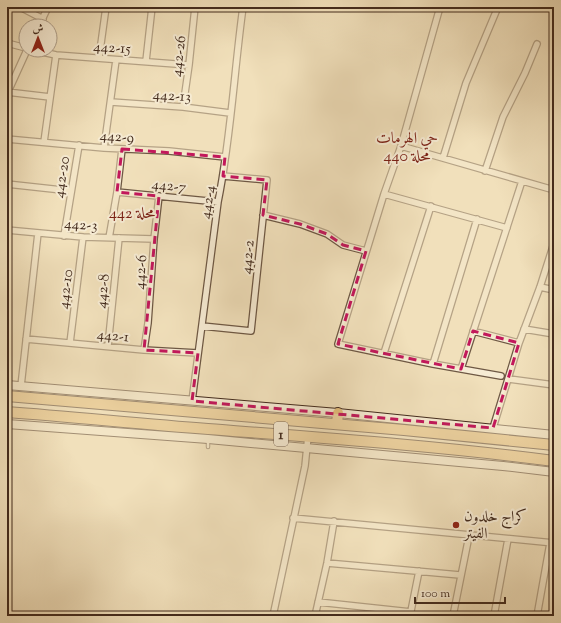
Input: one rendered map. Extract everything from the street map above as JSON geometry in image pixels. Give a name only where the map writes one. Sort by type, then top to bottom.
[{"type":"highway","name":"1","points":[[7,396],[337,424],[404,425],[507,440],[554,445]]},
{"type":"highway","name":"1","points":[[7,412],[308,436],[504,454],[554,461]]},
{"type":"highway","points":[[337,424],[338,413]]},
{"type":"highway","points":[[504,454],[507,440]]},
{"type":"main road","points":[[7,385],[338,413],[404,425],[493,428],[554,435]]},
{"type":"main road","points":[[7,424],[208,443],[307,448],[554,472]]},
{"type":"street","points":[[20,7],[41,18]]},
{"type":"street","points":[[43,18],[48,7]]},
{"type":"street","points":[[99,58],[106,7]]},
{"type":"street","points":[[146,61],[152,7]]},
{"type":"street","name":"442-26","points":[[183,107],[195,7]]},
{"type":"street","name":"442-4","points":[[192,401],[218,202],[223,176],[230,113],[234,96],[238,42],[243,7]]},
{"type":"street","points":[[440,7],[401,146],[384,194],[338,344],[433,364],[501,376]]},
{"type":"street","points":[[443,158],[466,83],[498,7]]},
{"type":"street","points":[[7,43],[18,46]]},
{"type":"street","points":[[485,171],[503,117],[525,73],[537,44]]},
{"type":"street","name":"442-15","points":[[58,55],[189,65]]},
{"type":"street","points":[[23,58],[7,93],[50,97]]},
{"type":"street","points":[[44,142],[56,58]]},
{"type":"street","points":[[104,148],[116,60]]},
{"type":"street","name":"442-13","points":[[111,102],[183,107],[230,113]]},
{"type":"street","name":"442-9","points":[[7,140],[79,145],[122,150],[169,151],[225,157]]},
{"type":"street","name":"442-20","points":[[64,236],[79,145]]},
{"type":"street","points":[[401,146],[554,190]]},
{"type":"street","points":[[109,238],[122,150]]},
{"type":"street","name":"442-2","points":[[202,326],[251,332],[267,180],[223,176]]},
{"type":"street","points":[[461,369],[522,181]]},
{"type":"street","points":[[7,184],[71,191]]},
{"type":"street","name":"442-7","points":[[117,192],[218,202]]},
{"type":"street","points":[[384,194],[506,228]]},
{"type":"street","name":"442-6","points":[[144,350],[148,323],[154,239],[159,196]]},
{"type":"street","points":[[384,353],[430,206]]},
{"type":"street","points":[[263,215],[300,224],[328,234],[343,245],[366,251]]},
{"type":"street","points":[[433,364],[477,219]]},
{"type":"street","name":"442-3","points":[[7,230],[64,236],[154,239]]},
{"type":"street","points":[[21,386],[38,233]]},
{"type":"street","name":"442-10","points":[[70,343],[83,237]]},
{"type":"street","name":"442-8","points":[[108,346],[119,238]]},
{"type":"street","points":[[493,428],[519,343],[540,287],[554,243]]},
{"type":"street","points":[[540,287],[554,290]]},
{"type":"street","points":[[524,329],[554,334]]},
{"type":"street","points":[[473,331],[519,343]]},
{"type":"street","name":"442-1","points":[[26,339],[144,350],[198,353]]},
{"type":"street","points":[[509,379],[554,385]]},
{"type":"street","points":[[273,616],[305,466],[308,436]]},
{"type":"street","points":[[293,518],[552,543],[537,616]]},
{"type":"street","points":[[316,616],[334,521]]},
{"type":"street","points":[[453,616],[469,536]]},
{"type":"street","points":[[494,616],[508,539]]},
{"type":"street","points":[[327,563],[460,575]]},
{"type":"street","points":[[318,602],[411,614],[420,571]]},
{"type":"highlighted area","points":[[122,149],[225,157],[223,176],[267,180],[263,215],[300,224],[327,234],[343,245],[366,251],[338,344],[461,369],[473,331],[519,343],[493,428],[192,401],[198,353],[144,350],[159,196],[117,192]]},
{"type":"place","name":"كراج خلدون الفيتر","points":[[456,525]]},
{"type":"district","name":"حي الهرمات محلة 440","points":[[407,146]]},
{"type":"district","name":"محلة 442","points":[[132,212]]}]
